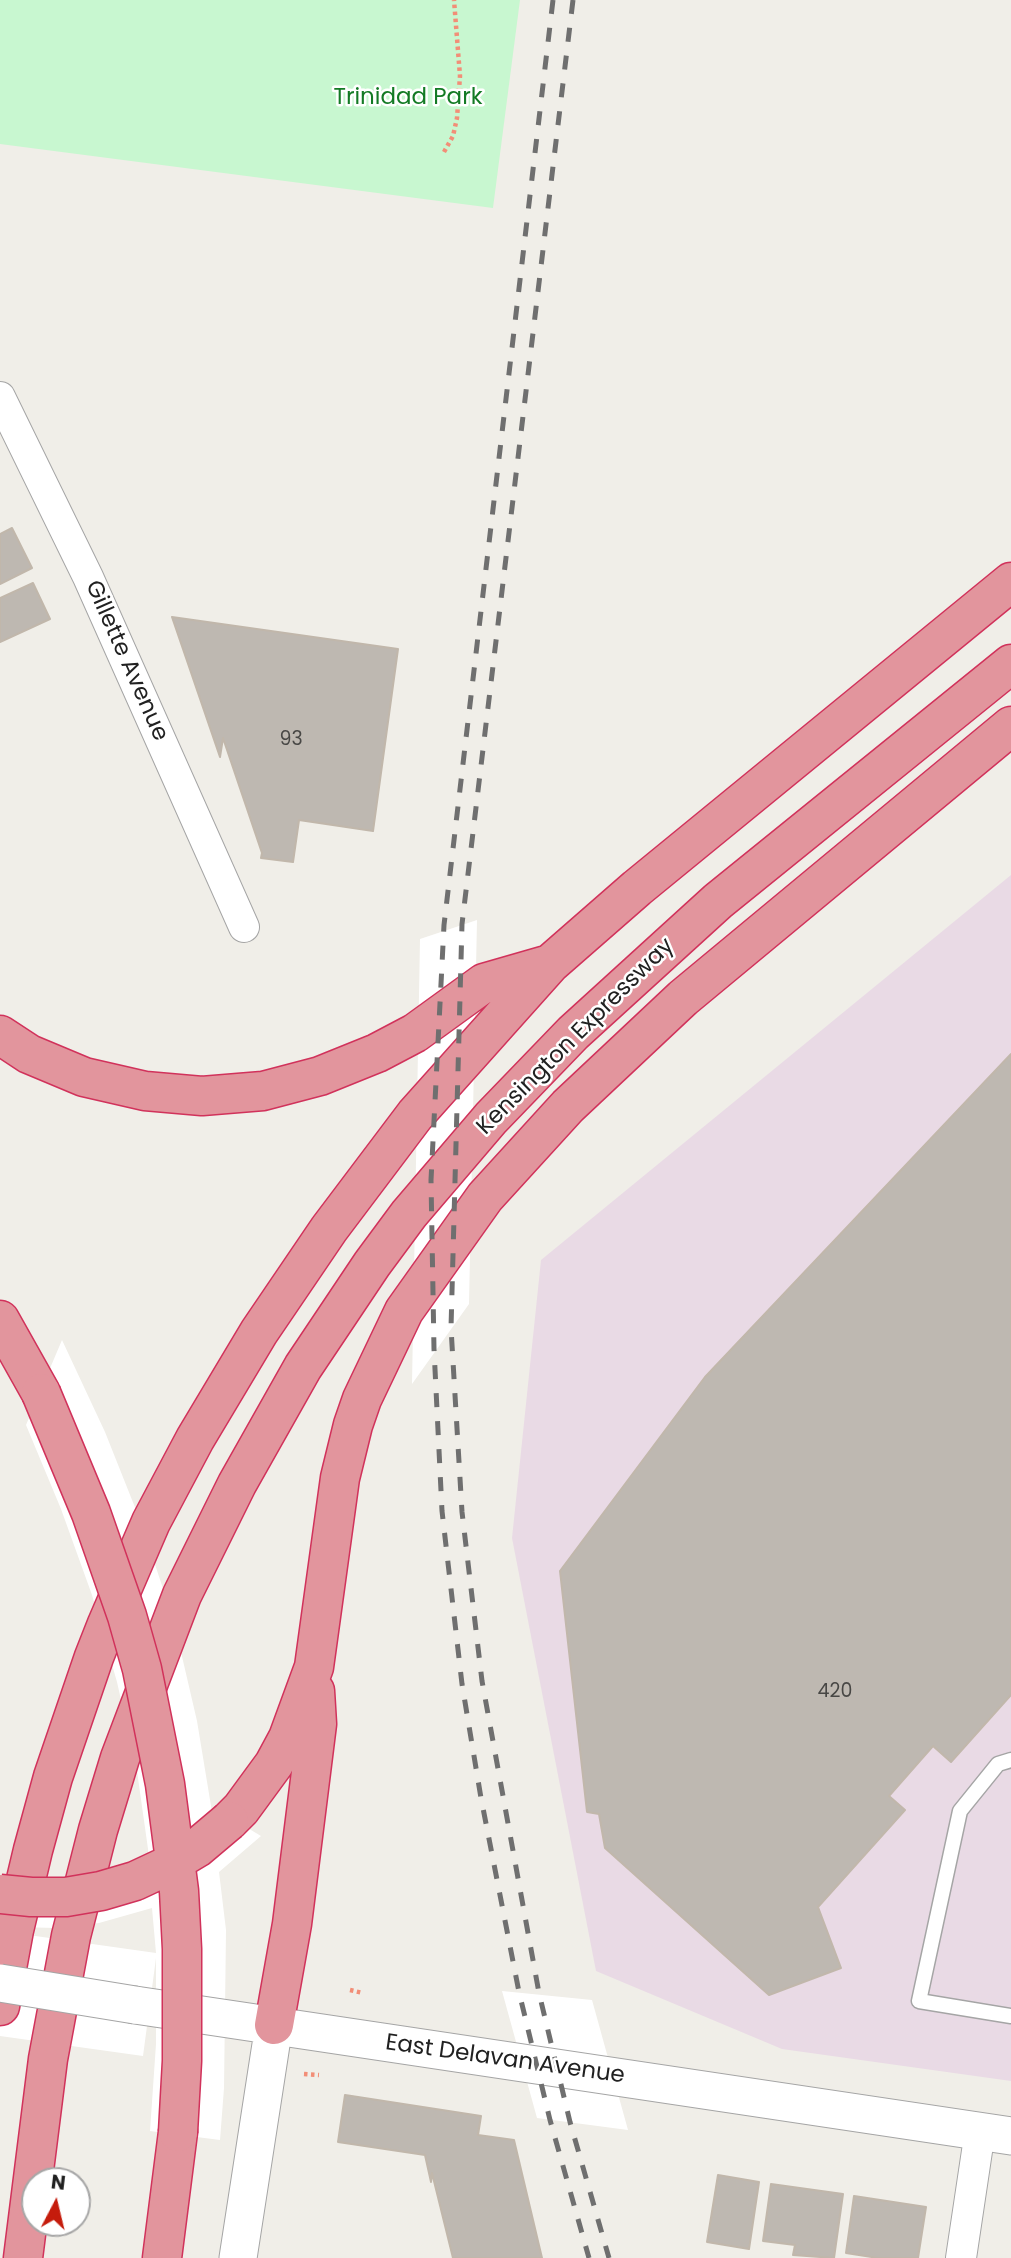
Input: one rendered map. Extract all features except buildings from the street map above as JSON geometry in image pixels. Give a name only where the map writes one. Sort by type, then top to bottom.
[{"type":"highway","points":[[0,2006],[33,1850],[53,1777],[94,1657],[151,1522],[225,1386],[329,1229],[415,1115],[550,964],[637,888],[1011,582]]},
{"type":"highway","name":"Kensington Expressway","points":[[23,2258],[48,2059],[71,1936],[98,1830],[120,1758],[192,1573],[260,1440],[303,1367],[409,1214],[491,1118],[573,1033],[718,901],[1011,664]]},
{"type":"highway","points":[[274,2025],[292,1924],[317,1724],[314,1667],[340,1478],[362,1399],[404,1311],[485,1197],[568,1106],[683,998],[1011,726]]},
{"type":"highway","points":[[869,845],[931,821],[1011,759]]},
{"type":"highway","points":[[0,1035],[29,1054],[84,1077],[145,1091],[202,1096],[262,1091],[320,1076],[377,1053],[415,1033],[484,983],[550,964]]},
{"type":"highway","points":[[0,1320],[41,1393],[91,1513],[127,1616],[142,1669],[165,1784],[179,1891],[182,2061],[178,2132],[162,2258]]},
{"type":"highway","points":[[0,1894],[66,1896],[101,1891],[135,1881],[197,1848],[241,1810],[274,1765],[288,1738],[314,1667]]},
{"type":"street","name":"Gillette Avenue","points":[[0,397],[88,577],[244,927]]},
{"type":"street","name":"East Delavan Avenue","points":[[0,1983],[996,2134]]},
{"type":"street","points":[[238,2258],[274,2025]]},
{"type":"street","points":[[961,2258],[996,2134]]},
{"type":"lane","points":[[1011,1760],[998,1764],[960,1811],[919,2001],[1011,2016]]},
{"type":"path","points":[[444,152],[453,136],[457,118],[460,76],[454,0]]},
{"type":"path","points":[[350,1990],[363,1993]]},
{"type":"path","points":[[304,2074],[312,2072],[319,2075]]},
{"type":"shaded area","points":[[1011,875],[1011,2081],[782,2049],[596,1971],[512,1538],[541,1260]]},
{"type":"green space","name":"Trinidad Park","points":[[0,0],[520,0],[493,208],[0,144]]},
{"type":"pier","points":[[477,920],[469,1304],[412,1384],[420,939]]},
{"type":"pier","points":[[62,1340],[105,1432],[142,1525],[174,1622],[197,1721],[212,1812],[216,1809],[261,1836],[219,1872],[226,1930],[224,2088],[220,2140],[150,2131],[156,2044],[156,1958],[143,2056],[0,2036],[0,1931],[156,1953],[152,1908],[99,1923],[57,1928],[15,1927],[46,1882],[111,1872],[149,1856],[137,1771],[117,1682],[92,1595],[61,1509],[26,1425]]},
{"type":"pier","points":[[502,1991],[592,2000],[628,2130],[537,2118]]},
{"type":"railway","points":[[553,0],[444,925],[431,1180],[434,1349],[442,1511],[462,1684],[519,1992],[550,2120],[589,2258]]},
{"type":"railway","points":[[573,0],[462,924],[451,1328],[462,1512],[482,1681],[539,1993],[570,2122],[609,2258]]}]
